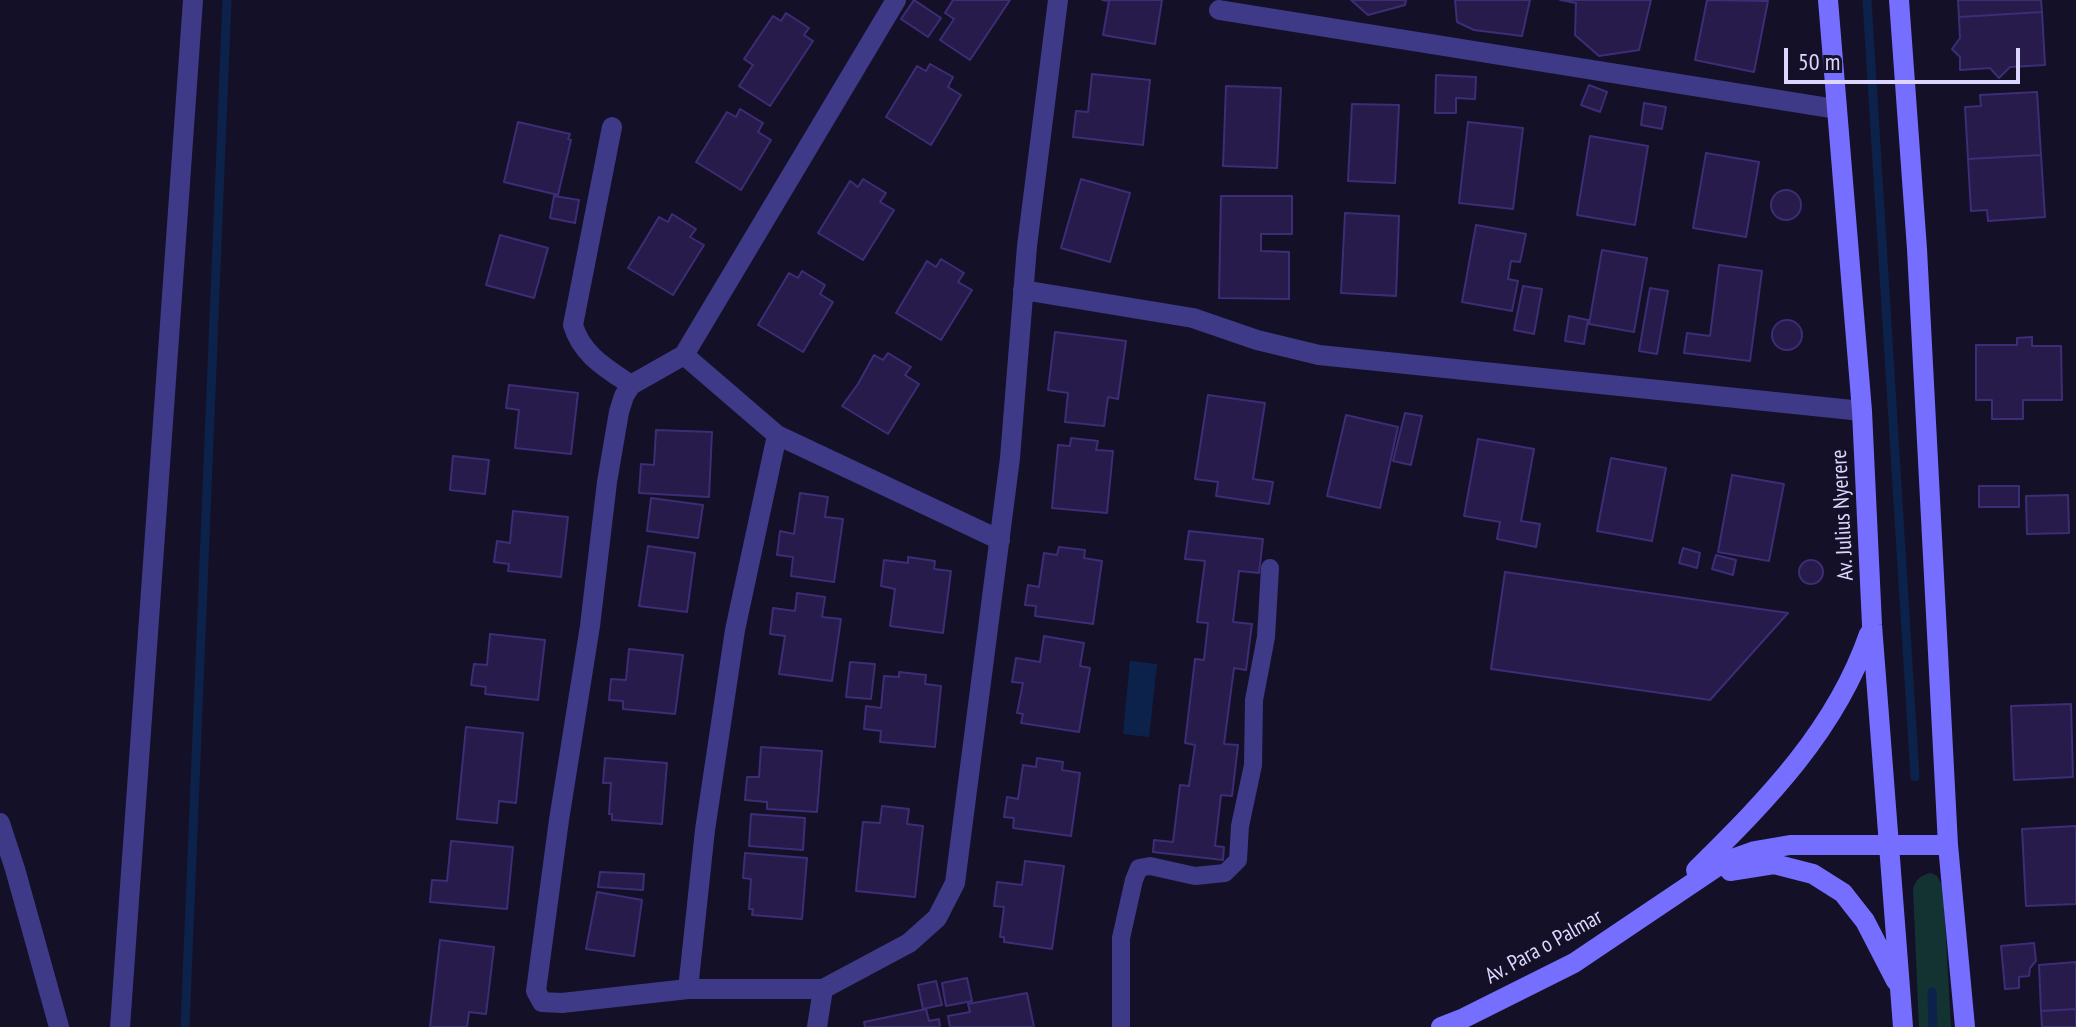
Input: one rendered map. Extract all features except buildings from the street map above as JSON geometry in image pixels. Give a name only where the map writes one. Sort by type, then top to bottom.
[{"type":"main road","name":"Av. Julius Nyerere","points":[[1828,0],[1862,411],[1872,625],[1903,1027]]},
{"type":"main road","points":[[1899,0],[1917,249],[1948,845],[1965,1027]]},
{"type":"main road","points":[[1665,901],[1750,817],[1796,763],[1836,708],[1858,665],[1872,625]]},
{"type":"main road","points":[[1665,901],[1724,862],[1755,851],[1790,845],[1948,845]]},
{"type":"main road","points":[[1665,901],[1713,875],[1742,867],[1774,864],[1813,874],[1843,893],[1865,921],[1902,991]]},
{"type":"main road","name":"Av. Para o Palmar","points":[[1441,1027],[1574,963],[1665,901]]},
{"type":"street","points":[[120,1027],[193,0]]},
{"type":"street","points":[[896,0],[684,355],[631,385],[624,396],[607,482],[590,626],[559,820],[536,991],[542,1002],[562,1003],[688,989],[823,989],[909,943],[937,918],[955,883],[1010,458],[1027,246],[1058,0]]},
{"type":"street","points":[[1219,10],[1836,109]]},
{"type":"street","points":[[612,127],[573,325],[587,352],[631,385]]},
{"type":"street","points":[[1023,290],[1193,318],[1257,340],[1319,355],[1862,411]]},
{"type":"street","points":[[684,355],[777,435],[1000,540]]},
{"type":"street","points":[[688,989],[705,830],[735,630],[777,435]]},
{"type":"street","points":[[0,823],[59,1027]]},
{"type":"street","points":[[817,1027],[823,989]]},
{"type":"lane","points":[[1121,1027],[1121,938],[1139,868],[1150,866],[1195,876],[1225,873],[1238,860],[1240,826],[1253,765],[1254,700],[1266,637],[1270,568]]},
{"type":"green space","points":[[1931,873],[1937,876],[1943,887],[1951,1027],[1919,1027],[1913,889],[1919,878]]},
{"type":"water","points":[[1130,661],[1157,664],[1149,737],[1123,734]]},
{"type":"waterway","points":[[185,1027],[227,0]]},
{"type":"waterway","points":[[1867,0],[1915,777]]},
{"type":"waterway","points":[[1932,992],[1933,1027]]}]
